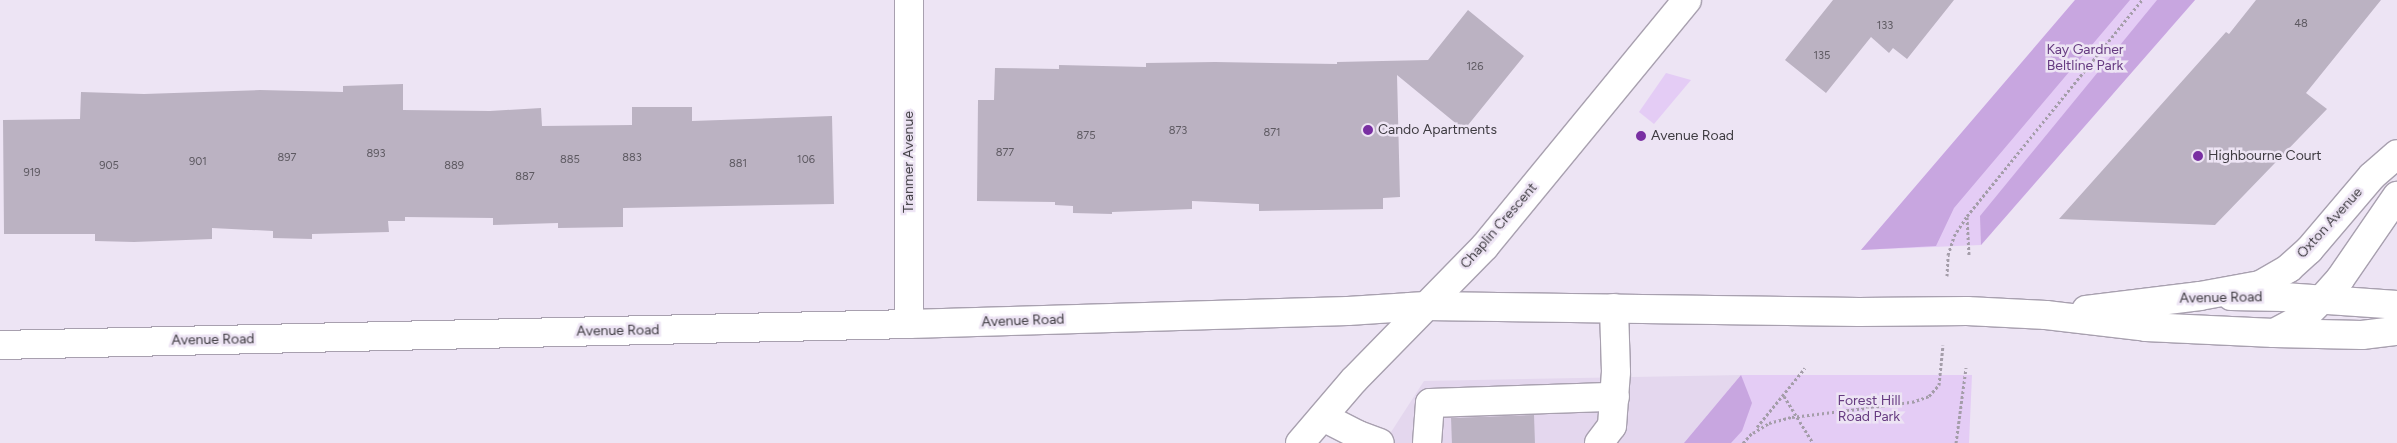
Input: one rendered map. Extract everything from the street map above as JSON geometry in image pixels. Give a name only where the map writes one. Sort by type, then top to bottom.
[{"type":"main road","name":"Tranmer Avenue","points":[[909,0],[909,324]]},
{"type":"main road","name":"Chaplin Crescent","points":[[1300,443],[1354,380],[1485,246],[1687,0]]},
{"type":"main road","name":"Oxton Avenue","points":[[2200,296],[2260,285],[2289,268],[2310,250],[2372,176],[2397,154]]},
{"type":"main road","points":[[2274,333],[2304,316],[2340,279],[2397,196]]},
{"type":"main road","name":"Avenue Road","points":[[2046,315],[2200,296],[2322,299],[2397,305]]},
{"type":"main road","name":"Avenue Road","points":[[0,345],[909,324],[1348,311],[1426,306],[1860,312],[1945,310],[2046,315],[2146,327],[2274,333],[2362,334],[2397,331]]},
{"type":"main road","points":[[1599,443],[1612,426],[1615,397],[1614,308]]},
{"type":"main road","points":[[1427,443],[1430,403],[1615,397]]},
{"type":"main road","points":[[1323,416],[1358,435],[1380,443]]},
{"type":"path","points":[[1948,265],[1948,255],[1954,236],[1967,216],[2142,0]]},
{"type":"path","points":[[1967,216],[1969,255]]},
{"type":"path","points":[[1752,433],[1769,423],[1798,416],[1889,405],[1929,396],[1939,385],[1942,364]]},
{"type":"path","points":[[1743,443],[1806,368]]},
{"type":"path","points":[[1956,443],[1966,368]]},
{"type":"path","points":[[1784,396],[1798,416],[1812,443]]},
{"type":"shaded area","points":[[2075,0],[2130,0],[1954,208],[1936,246],[1861,250]]},
{"type":"shaded area","points":[[2157,0],[2195,0],[1981,245],[1980,216]]},
{"type":"shaded area","points":[[1741,375],[1684,443],[1384,443],[1424,381]]},
{"type":"shaded area","points":[[1741,375],[1752,403],[1742,431],[1731,443],[1684,443]]},
{"type":"green space","name":"Kay Gardner Beltline Park","points":[[2075,0],[2195,0],[1981,245],[1861,250]]},
{"type":"green space","points":[[1666,73],[1691,80],[1654,124],[1639,112]]},
{"type":"green space","name":"Forest Hill Road Park","points":[[1741,375],[1972,375],[1969,443],[1684,443]]},
{"type":"building","points":[[1833,0],[1954,0],[1907,59],[1893,48],[1889,53],[1871,37],[1826,93],[1785,60]]},
{"type":"building","name":"Highbourne Court","points":[[2256,0],[2381,0],[2306,93],[2327,109],[2215,225],[2059,219],[2226,32],[2229,34]]},
{"type":"building","points":[[1468,10],[1524,56],[1464,130],[1397,75],[1400,197],[1383,198],[1383,209],[1259,211],[1259,204],[1192,201],[1192,209],[1112,212],[1112,214],[1073,213],[1073,206],[1055,205],[1055,202],[977,201],[978,100],[994,100],[995,68],[1059,69],[1059,65],[1146,67],[1146,63],[1215,62],[1337,64],[1337,62],[1428,60]]},
{"type":"building","points":[[403,84],[403,110],[490,111],[541,108],[542,126],[632,125],[632,107],[692,107],[692,121],[832,116],[834,204],[623,208],[623,227],[558,228],[558,223],[493,225],[493,218],[405,217],[405,221],[388,221],[389,232],[312,234],[312,239],[273,238],[273,231],[212,228],[212,239],[134,242],[95,241],[95,234],[4,234],[3,120],[80,119],[81,92],[144,94],[260,90],[343,92],[343,86]]},
{"type":"building","points":[[1534,415],[1535,443],[1452,443],[1451,418]]},
{"type":"place","name":"Cando Apartments","points":[[1368,130]]},
{"type":"place","name":"Avenue Road","points":[[1641,136]]},
{"type":"place","name":"Highbourne Court","points":[[2198,156]]}]
